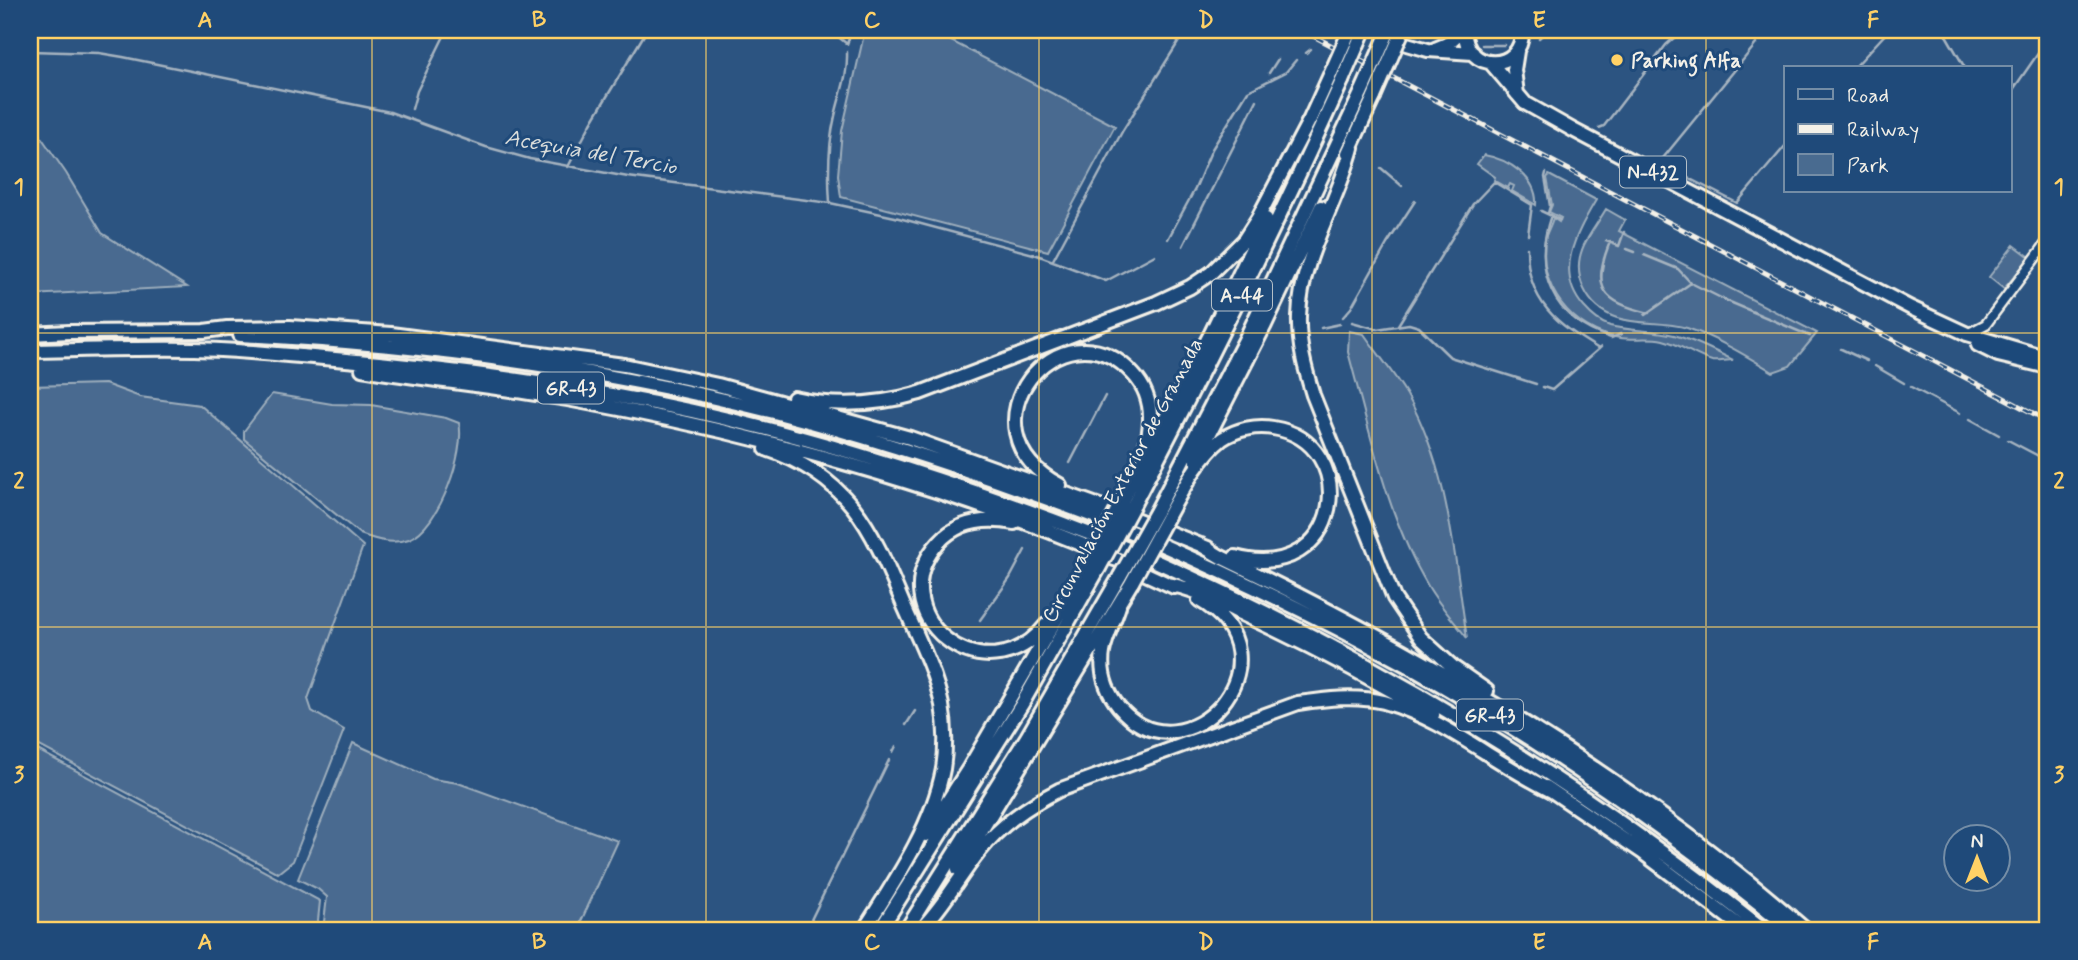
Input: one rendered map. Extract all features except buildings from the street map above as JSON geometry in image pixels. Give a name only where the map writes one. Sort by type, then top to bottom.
[{"type":"highway","points":[[30,334],[290,327],[391,334],[624,365],[718,385],[826,403],[873,404],[897,400],[1156,303],[1190,287],[1211,273],[1244,240],[1310,119],[1336,78],[1350,30]]},
{"type":"highway","name":"Circunvalación Exterior de Granada","points":[[880,930],[1022,704],[1128,502],[1228,325],[1286,206],[1336,78],[1364,30]]},
{"type":"highway","name":"Circunvalación Exterior de Granada","points":[[906,930],[1126,579],[1161,515],[1368,94],[1384,30]]},
{"type":"highway","points":[[1403,30],[1368,94],[1352,148],[1314,246],[1300,296],[1300,342],[1313,395],[1382,571],[1406,618],[1437,653],[1521,715],[1534,728]]},
{"type":"highway","points":[[1428,50],[1447,44],[1464,30],[1468,47],[1473,54]]},
{"type":"highway","points":[[1517,94],[1514,71],[1522,30]]},
{"type":"highway","name":"N-432","points":[[1407,44],[1428,50],[1473,54],[1490,62],[1533,109],[1911,308],[1967,334],[2047,361]]},
{"type":"highway","points":[[1490,62],[1504,61],[1517,51]]},
{"type":"highway","points":[[1135,478],[1211,333],[1307,132],[1310,119]]},
{"type":"highway","points":[[1186,483],[1352,148]]},
{"type":"highway","name":"N-432","points":[[1911,308],[1998,355],[2026,362],[2047,361]]},
{"type":"highway","name":"GR-43","points":[[204,331],[387,345],[465,354],[633,381],[774,412],[1104,514],[1081,498]]},
{"type":"highway","points":[[1984,340],[1990,346],[2016,355],[2026,362]]},
{"type":"highway","name":"GR-43","points":[[30,353],[193,349],[272,352],[439,369],[605,394],[695,412],[848,451],[998,499],[1090,541],[1042,528]]},
{"type":"highway","points":[[1081,498],[1039,471],[1029,461],[1017,435],[1016,408],[1024,384],[1042,365],[1055,356],[1087,351],[1114,359],[1138,379],[1149,403],[1150,431],[1128,502]]},
{"type":"highway","points":[[30,353],[190,353],[330,365],[564,398],[700,426],[820,455],[1042,528]]},
{"type":"highway","points":[[718,385],[910,438],[1081,498]]},
{"type":"highway","points":[[700,426],[716,434],[779,453],[821,476],[838,491],[853,508],[877,546],[928,660],[942,706],[945,729],[943,769],[927,819],[864,930]]},
{"type":"highway","points":[[1161,515],[1211,449],[1223,439],[1249,428],[1282,429],[1306,443],[1317,454],[1329,479],[1331,493],[1325,520],[1309,545],[1295,555],[1266,562],[1248,561],[1168,532]]},
{"type":"highway","points":[[1042,528],[1002,521],[980,521],[953,530],[933,550],[926,562],[921,589],[926,614],[942,637],[954,646],[983,656],[996,656],[1023,647],[1035,638],[1094,566]]},
{"type":"highway","name":"GR-43","points":[[1162,545],[1270,594],[1478,707],[1648,820],[1792,930]]},
{"type":"highway","points":[[1201,545],[1418,658],[1534,728],[1685,831],[1752,883],[1806,930]]},
{"type":"highway","name":"GR-43","points":[[1153,560],[1288,622],[1495,738],[1636,832],[1764,930]]},
{"type":"highway","points":[[1126,579],[1103,653],[1105,683],[1111,696],[1133,720],[1149,727],[1181,730],[1198,724],[1219,710],[1232,691],[1238,669],[1237,648],[1227,624],[1215,612],[1204,603],[1146,573]]},
{"type":"highway","points":[[1167,584],[1184,587],[1256,620],[1402,696],[1550,790]]},
{"type":"highway","points":[[894,881],[969,768],[1069,597]]},
{"type":"highway","points":[[920,930],[1119,606]]},
{"type":"highway","points":[[920,930],[934,916],[995,834],[1015,815],[1034,803],[1059,790],[1298,703],[1328,698],[1354,698],[1394,706],[1432,722],[1550,790],[1642,852],[1745,930]]},
{"type":"street","points":[[1967,334],[1984,325],[2048,241]]},
{"type":"street","points":[[1984,325],[1984,340]]},
{"type":"street","points":[[1984,325],[1996,339],[2047,361]]},
{"type":"green space","points":[[865,30],[930,30],[1115,126],[1048,251],[841,197],[838,175],[842,131]]},
{"type":"green space","points":[[30,121],[66,173],[102,233],[187,287],[30,295]]},
{"type":"green space","points":[[1484,155],[1512,165],[1520,171],[1532,186],[1536,205],[1512,191],[1514,186],[1510,184],[1508,188],[1494,180],[1495,177],[1477,164]]},
{"type":"green space","points":[[1549,175],[1596,200],[1576,239],[1569,266],[1575,294],[1584,307],[1599,321],[1610,326],[1674,335],[1733,360],[1712,361],[1663,340],[1625,339],[1603,334],[1573,316],[1552,289],[1546,273],[1545,238],[1553,218],[1559,222],[1561,218],[1549,212],[1552,205],[1547,178]]},
{"type":"green space","points":[[1606,209],[1625,220],[1619,231],[1817,333],[1790,366],[1773,372],[1720,342],[1687,328],[1625,320],[1606,313],[1597,307],[1584,289],[1579,268],[1584,245]]},
{"type":"green space","points":[[2014,245],[2030,257],[2004,289],[1989,277]]},
{"type":"green space","points":[[1349,331],[1364,334],[1407,395],[1421,423],[1441,483],[1448,514],[1467,638],[1432,593],[1401,531],[1380,472],[1348,352]]},
{"type":"green space","points":[[105,384],[140,397],[200,405],[363,546],[308,699],[312,711],[344,730],[293,861],[278,873],[30,741],[30,386]]},
{"type":"green space","points":[[272,394],[332,404],[371,405],[446,418],[459,423],[458,451],[448,487],[440,505],[420,532],[409,539],[396,542],[360,534],[244,439],[244,431]]},
{"type":"green space","points":[[353,743],[433,779],[458,783],[618,841],[577,930],[323,930],[327,897],[298,879]]},
{"type":"green space","points":[[30,746],[320,901],[317,930],[30,930]]},
{"type":"waterway","points":[[412,109],[417,91],[447,30]]},
{"type":"waterway","points":[[568,167],[647,30]]},
{"type":"waterway","points":[[830,30],[847,44],[852,30]]},
{"type":"waterway","points":[[1053,260],[1123,130],[1186,30]]},
{"type":"waterway","points":[[1409,30],[1420,32]]},
{"type":"waterway","points":[[1474,31],[1493,34],[1512,30]]},
{"type":"waterway","points":[[1539,38],[1547,30]]},
{"type":"waterway","points":[[1599,128],[1604,126],[1666,45],[1687,30]]},
{"type":"waterway","points":[[1751,30],[1763,36],[1768,30]]},
{"type":"waterway","points":[[1856,66],[1889,30]]},
{"type":"waterway","points":[[1943,30],[1964,66]]},
{"type":"waterway","points":[[2011,93],[2048,39]]},
{"type":"waterway","points":[[1756,44],[1659,163],[1737,203],[1784,147]]},
{"type":"waterway","points":[[1482,45],[1504,45]]},
{"type":"waterway","points":[[1306,53],[1311,49]]},
{"type":"waterway","name":"Acequia del Tercio","points":[[30,51],[99,53],[123,57],[390,112],[486,147],[530,159],[628,177],[830,203],[895,217],[1037,255],[1106,281],[1155,255]]},
{"type":"waterway","points":[[830,203],[831,138],[845,77],[847,52]]},
{"type":"waterway","points":[[1269,73],[1278,59]]},
{"type":"waterway","points":[[1168,239],[1195,189],[1212,149],[1248,91],[1286,72],[1296,60]]},
{"type":"waterway","points":[[1183,246],[1257,100]]},
{"type":"waterway","points":[[1381,168],[1402,186]]},
{"type":"waterway","points":[[1546,173],[1550,206],[1548,213]]},
{"type":"waterway","points":[[1398,325],[1473,204],[1494,182],[1532,205],[1528,235]]},
{"type":"waterway","points":[[1343,317],[1415,201]]},
{"type":"waterway","points":[[1541,211],[1560,220]]},
{"type":"waterway","points":[[1551,215],[1544,255],[1546,274],[1552,291],[1561,306],[1591,330],[1611,338],[1621,334]]},
{"type":"waterway","points":[[1606,241],[1619,246],[1624,232]]},
{"type":"waterway","points":[[1610,242],[1601,271],[1605,291],[1620,304],[1649,313]]},
{"type":"waterway","points":[[1527,248],[1532,283],[1547,309],[1570,330],[1599,349]]},
{"type":"waterway","points":[[1627,249],[1635,252]]},
{"type":"waterway","points":[[1644,255],[1678,269],[1691,283],[1725,300],[1810,336]]},
{"type":"waterway","points":[[1645,315],[1691,283]]},
{"type":"waterway","points":[[1352,322],[1377,329],[1409,324],[1419,327],[1450,357],[1536,384]]},
{"type":"waterway","points":[[1321,328],[1340,324]]},
{"type":"waterway","points":[[1543,387],[1552,390],[1601,347]]},
{"type":"waterway","points":[[1841,349],[1867,361]]},
{"type":"waterway","points":[[1875,366],[1904,383]]},
{"type":"waterway","points":[[1911,387],[1960,413]]},
{"type":"waterway","points":[[1070,463],[1105,396]]},
{"type":"waterway","points":[[1970,419],[1999,435]]},
{"type":"waterway","points":[[2008,440],[2048,461]]},
{"type":"waterway","points":[[980,620],[1010,578],[1025,550]]},
{"type":"waterway","points":[[906,725],[915,711]]},
{"type":"waterway","points":[[893,752],[896,746]]},
{"type":"waterway","points":[[807,928],[889,760]]},
{"type":"railway","points":[[1302,30],[2048,421]]},
{"type":"place","name":"Parking Alfa","points":[[1617,60]]}]
